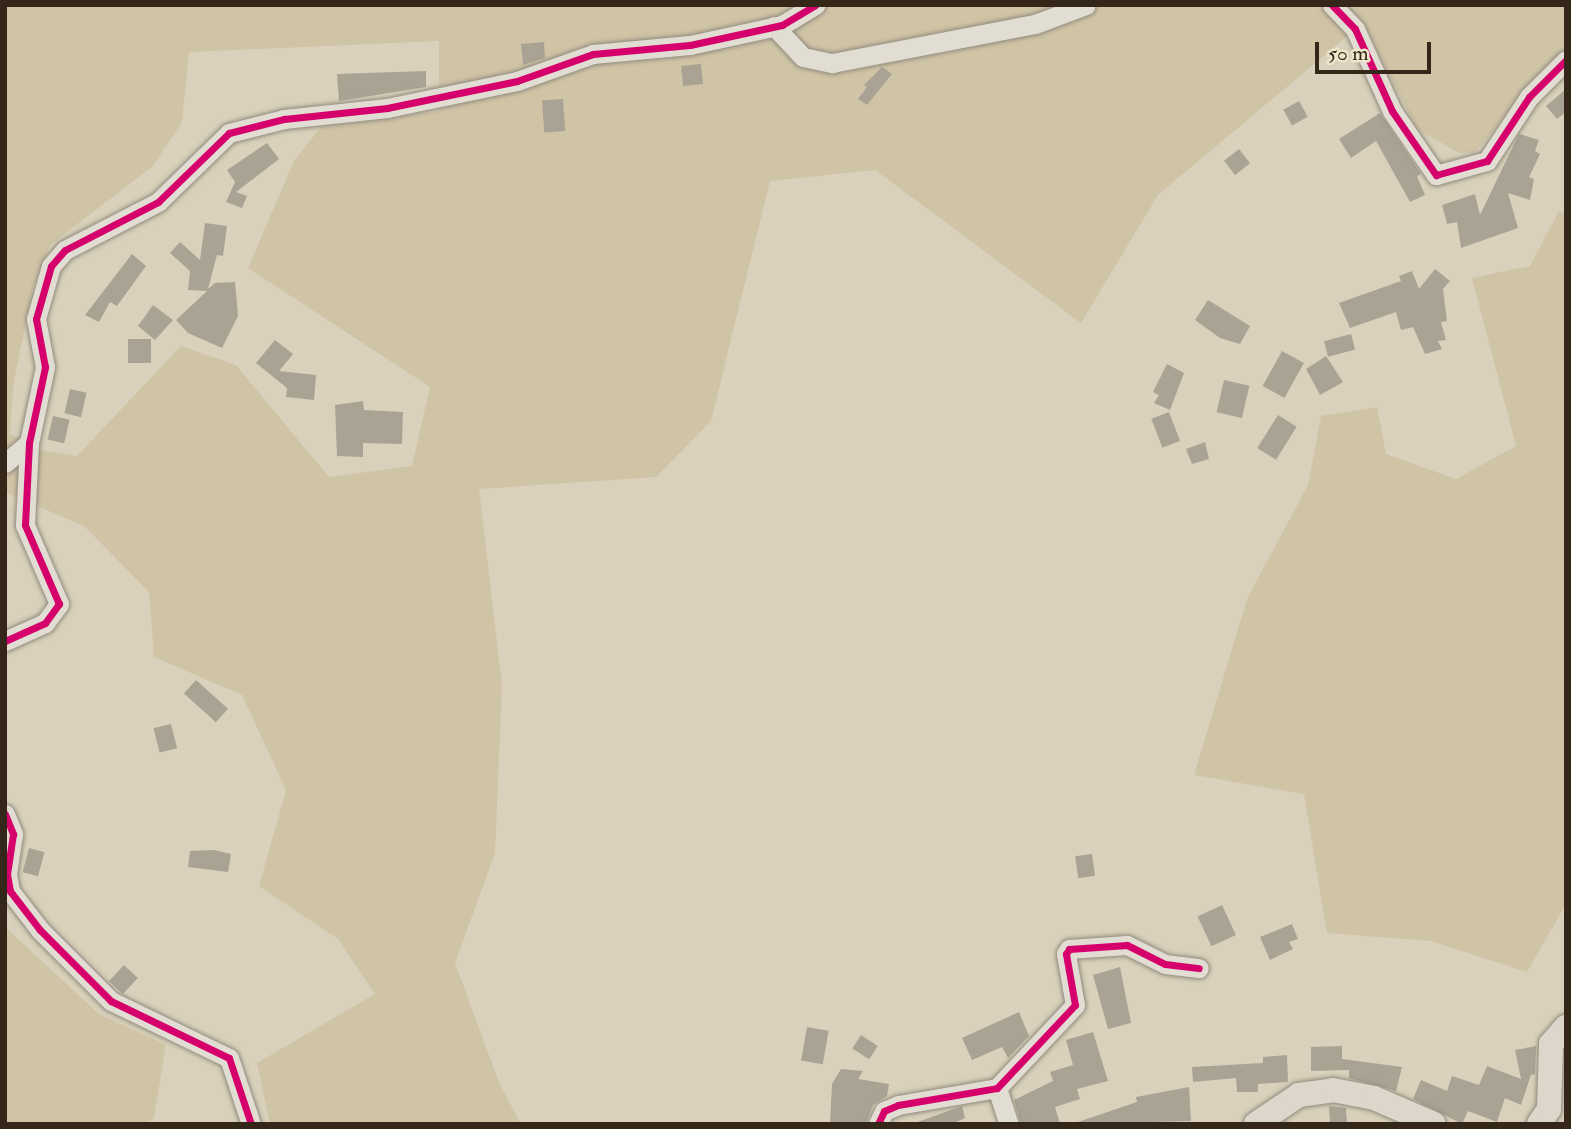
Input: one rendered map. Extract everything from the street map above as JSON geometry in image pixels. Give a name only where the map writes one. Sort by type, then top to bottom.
[{"type":"main road","points":[[1539,1124],[1549,1109],[1551,1044],[1566,1027]]},
{"type":"main road","points":[[1256,1124],[1299,1096],[1325,1090],[1374,1098],[1434,1124]]},
{"type":"street","points":[[5,641],[46,623],[59,604],[25,525],[29,443],[46,367],[36,319],[57,256],[158,202],[229,134],[284,119],[387,108],[517,81],[593,54],[690,45],[774,26],[815,5]]},
{"type":"street","points":[[774,26],[803,57],[832,63],[1035,24],[1086,5]]},
{"type":"street","points":[[1332,5],[1355,29],[1404,133],[1436,175],[1487,161],[1529,97],[1566,60]]},
{"type":"street","points":[[5,463],[29,443]]},
{"type":"street","points":[[5,814],[13,834],[7,874],[10,891],[40,930],[111,1001],[229,1058],[251,1124]]},
{"type":"street","points":[[878,1124],[884,1111],[898,1105],[997,1088],[1075,1005],[1066,954],[1069,949],[1127,945],[1165,964],[1199,968]]},
{"type":"street","points":[[997,1088],[1009,1124]]},
{"type":"shaded area","points":[[5,5],[1566,5],[1566,47],[1475,152],[1459,153],[1417,129],[1363,23],[1158,195],[1081,323],[875,170],[770,181],[711,421],[656,477],[479,489],[502,685],[495,853],[455,963],[500,1085],[521,1124],[270,1124],[257,1063],[375,994],[338,939],[259,886],[286,790],[242,695],[154,657],[149,592],[84,526],[5,492]],"holes":[[[439,41],[439,111],[321,127],[294,161],[248,268],[430,387],[412,466],[329,477],[236,365],[181,346],[77,456],[44,451],[10,434],[14,381],[33,287],[50,245],[152,167],[182,122],[189,52]]]},
{"type":"shaded area","points":[[1559,211],[1566,215],[1566,904],[1527,972],[1431,941],[1327,933],[1304,794],[1194,775],[1247,599],[1308,485],[1321,416],[1377,407],[1386,454],[1456,479],[1516,446],[1472,278],[1530,266]]},
{"type":"shaded area","points":[[5,927],[99,1014],[166,1045],[154,1118],[146,1124],[5,1124]]},
{"type":"building","points":[[544,42],[545,58],[523,65],[521,44]]},
{"type":"building","points":[[701,64],[703,84],[683,86],[681,66]]},
{"type":"building","points":[[882,67],[892,74],[867,105],[858,99],[867,87],[864,85]]},
{"type":"building","points":[[426,71],[426,87],[339,101],[337,74]]},
{"type":"building","points":[[1566,89],[1566,112],[1557,119],[1546,106]]},
{"type":"building","points":[[563,99],[565,131],[544,132],[542,100]]},
{"type":"building","points":[[1299,101],[1308,117],[1292,125],[1283,110]]},
{"type":"building","points":[[1380,113],[1421,174],[1417,176],[1425,195],[1410,202],[1376,141],[1351,158],[1339,139]]},
{"type":"building","points":[[1519,134],[1539,140],[1535,151],[1540,154],[1529,177],[1534,179],[1530,200],[1508,193],[1518,228],[1461,248],[1457,222],[1447,224],[1442,205],[1475,194],[1480,215]]},
{"type":"building","points":[[267,143],[279,159],[236,192],[247,196],[242,208],[226,202],[235,182],[227,170]]},
{"type":"building","points":[[1239,149],[1250,163],[1235,175],[1224,161]]},
{"type":"building","points":[[205,223],[227,226],[223,256],[217,255],[208,289],[215,283],[235,282],[238,316],[222,348],[188,333],[176,320],[207,291],[188,290],[190,271],[170,253],[180,242],[200,260]]},
{"type":"building","points":[[132,254],[146,266],[117,306],[110,302],[99,322],[85,315]]},
{"type":"building","points":[[1435,269],[1450,281],[1443,289],[1447,321],[1441,322],[1446,340],[1438,341],[1442,349],[1425,354],[1413,327],[1401,330],[1396,312],[1350,328],[1339,303],[1401,281],[1399,276],[1412,271],[1419,289]]},
{"type":"building","points":[[1208,300],[1250,326],[1240,344],[1220,338],[1195,320]]},
{"type":"building","points":[[153,305],[173,320],[155,340],[138,326]]},
{"type":"building","points":[[1351,334],[1355,349],[1328,357],[1324,341]]},
{"type":"building","points":[[128,339],[151,339],[151,363],[128,363]]},
{"type":"building","points":[[275,340],[293,354],[279,371],[316,375],[314,400],[286,397],[287,388],[256,363]]},
{"type":"building","points":[[1282,351],[1304,363],[1284,398],[1263,386]]},
{"type":"building","points":[[1326,356],[1343,382],[1320,395],[1306,369]]},
{"type":"building","points":[[1167,364],[1184,373],[1170,410],[1154,403],[1159,395],[1153,392]]},
{"type":"building","points":[[1224,380],[1249,386],[1242,418],[1217,412]]},
{"type":"building","points":[[70,389],[87,393],[81,417],[64,413]]},
{"type":"building","points":[[363,401],[364,410],[403,412],[402,444],[363,443],[363,457],[337,456],[335,405]]},
{"type":"building","points":[[1169,412],[1180,441],[1162,448],[1151,419]]},
{"type":"building","points":[[1278,415],[1297,427],[1276,460],[1257,448]]},
{"type":"building","points":[[53,416],[70,420],[64,443],[48,439]]},
{"type":"building","points":[[1205,442],[1209,459],[1192,464],[1186,449]]},
{"type":"building","points":[[196,680],[228,709],[216,722],[184,693]]},
{"type":"building","points":[[171,724],[177,748],[160,753],[154,728]]},
{"type":"building","points":[[29,848],[44,852],[38,876],[23,872]]},
{"type":"building","points":[[214,850],[231,854],[228,872],[188,867],[190,851]]},
{"type":"building","points":[[1092,854],[1095,876],[1078,878],[1075,856]]},
{"type":"building","points":[[1222,905],[1236,935],[1211,946],[1198,916]]},
{"type":"building","points":[[1292,924],[1298,939],[1289,942],[1293,949],[1270,960],[1260,937]]},
{"type":"building","points":[[124,965],[138,978],[123,994],[109,981]]},
{"type":"building","points":[[1120,967],[1131,1023],[1108,1029],[1093,975]]},
{"type":"building","points":[[1019,1012],[1029,1036],[1008,1058],[1002,1047],[972,1060],[962,1038]]},
{"type":"building","points":[[807,1027],[829,1031],[823,1064],[801,1060]]},
{"type":"building","points":[[1093,1032],[1108,1081],[1077,1089],[1080,1099],[1055,1107],[1060,1124],[1021,1124],[1014,1100],[1053,1081],[1050,1072],[1073,1065],[1066,1040]]},
{"type":"building","points":[[861,1035],[878,1046],[869,1059],[852,1048]]},
{"type":"building","points":[[1342,1046],[1342,1059],[1402,1067],[1396,1091],[1349,1078],[1349,1070],[1311,1071],[1311,1047]]},
{"type":"building","points":[[1536,1046],[1535,1074],[1531,1075],[1521,1105],[1505,1098],[1497,1122],[1468,1111],[1462,1124],[1413,1099],[1421,1080],[1447,1091],[1452,1076],[1479,1085],[1487,1066],[1521,1079],[1515,1050]]},
{"type":"building","points":[[1287,1055],[1288,1082],[1258,1084],[1258,1092],[1237,1092],[1236,1078],[1193,1082],[1192,1067],[1263,1063],[1263,1057]]},
{"type":"building","points":[[841,1069],[863,1071],[858,1079],[889,1084],[887,1096],[873,1105],[866,1124],[830,1124],[832,1084]]},
{"type":"building","points":[[1189,1087],[1191,1121],[1072,1124],[1137,1102],[1136,1097]]},
{"type":"building","points":[[962,1106],[965,1118],[952,1124],[912,1124]]},
{"type":"building","points":[[1329,1106],[1346,1108],[1347,1124],[1330,1124]]},
{"type":"cycle path","points":[[5,641],[45,623],[59,604],[25,525],[29,443],[45,367],[36,319],[51,266],[65,250],[158,202],[229,133],[284,119],[387,108],[517,81],[593,54],[690,45],[782,25],[815,5]]},
{"type":"cycle path","points":[[1332,5],[1355,29],[1392,111],[1436,175],[1487,161],[1529,97],[1566,60]]},
{"type":"cycle path","points":[[5,814],[13,834],[7,874],[10,891],[40,930],[111,1001],[229,1058],[251,1124]]},
{"type":"cycle path","points":[[878,1124],[884,1111],[898,1105],[997,1088],[1075,1005],[1066,954],[1069,949],[1127,945],[1165,964],[1199,968]]}]
